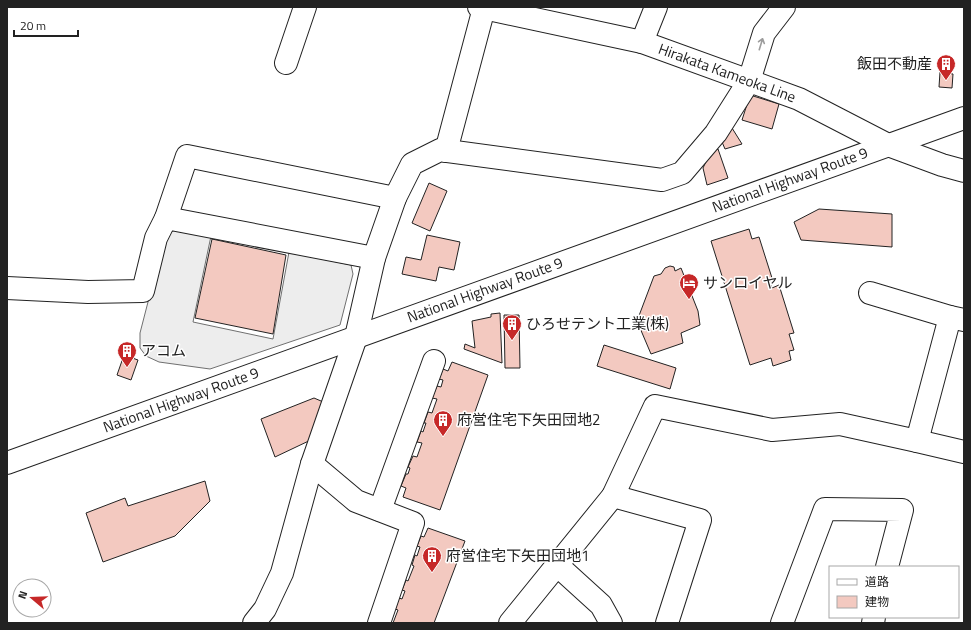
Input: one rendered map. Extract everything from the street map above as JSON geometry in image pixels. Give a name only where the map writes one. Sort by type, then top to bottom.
[{"type":"main road","points":[[286,63],[305,7]]},
{"type":"main road","points":[[446,151],[480,7]]},
{"type":"main road","name":"Hirakata Kameoka Line","points":[[480,7],[642,42],[799,100],[888,145],[942,165],[964,171]]},
{"type":"main road","points":[[642,42],[656,7]]},
{"type":"main road","points":[[254,623],[266,609],[282,573],[312,464],[356,337],[374,258],[395,198],[412,164],[440,150],[662,180],[682,173],[716,133],[749,81],[764,33],[784,7]]},
{"type":"main road","name":"National Highway Route 9","points":[[7,463],[964,118]]},
{"type":"main road","points":[[7,288],[88,292],[143,291],[156,238],[166,218],[187,156],[395,198]]},
{"type":"main road","points":[[166,218],[374,258]]},
{"type":"main road","points":[[870,293],[957,318],[917,441]]},
{"type":"main road","points":[[380,510],[434,361]]},
{"type":"main road","points":[[510,623],[613,496],[655,406],[772,430],[840,424],[964,452]]},
{"type":"main road","points":[[312,464],[356,501],[413,523],[379,623]]},
{"type":"main road","points":[[613,496],[700,520],[667,623]]},
{"type":"main road","points":[[782,623],[825,508],[902,510],[887,566]]},
{"type":"main road","points":[[557,565],[601,604],[611,623]]},
{"type":"shaded area","points":[[178,228],[211,236],[193,322],[273,339],[289,252],[351,265],[353,274],[340,325],[210,369],[159,362],[146,356],[140,348],[140,333],[165,236]]},
{"type":"building","name":"飯田不動産","points":[[940,72],[953,74],[952,88],[939,87]]},
{"type":"building","points":[[750,95],[779,104],[772,129],[742,120]]},
{"type":"building","points":[[732,128],[742,144],[725,149],[722,142],[726,132]]},
{"type":"building","points":[[718,149],[728,178],[707,185],[703,168],[711,151]]},
{"type":"building","points":[[429,183],[447,191],[430,231],[412,223]]},
{"type":"building","points":[[819,209],[892,214],[892,247],[801,240],[794,222]]},
{"type":"building","points":[[749,229],[752,239],[759,237],[772,278],[769,279],[772,288],[779,285],[794,333],[789,334],[794,350],[789,351],[791,360],[773,366],[771,358],[750,365],[711,241]]},
{"type":"building","points":[[427,235],[460,242],[454,270],[439,267],[436,281],[402,274],[406,257],[421,260]]},
{"type":"building","points":[[212,239],[286,255],[273,334],[195,318]]},
{"type":"building","points":[[670,266],[674,267],[675,271],[681,268],[698,311],[700,325],[681,333],[683,343],[651,354],[637,321],[654,276],[661,274],[665,268]]},
{"type":"building","points":[[500,313],[502,363],[464,349],[465,344],[475,348],[472,321],[491,317],[491,314]]},
{"type":"building","name":"ひろせテント工業(株)","points":[[504,315],[519,315],[520,368],[505,368]]},
{"type":"building","points":[[604,345],[676,368],[670,389],[597,366]]},
{"type":"building","name":"アコム","points":[[124,355],[138,360],[131,380],[117,375]]},
{"type":"building","name":"府営住宅下矢田団地2","points":[[452,362],[488,375],[440,510],[403,497],[406,488],[401,486],[406,474],[408,474],[410,468],[408,467],[413,456],[417,457],[422,443],[417,442],[421,431],[423,432],[426,423],[424,423],[428,412],[432,413],[437,399],[432,398],[437,386],[441,387],[443,380],[439,379],[443,369],[448,371]]},
{"type":"building","points":[[314,398],[328,404],[315,438],[275,457],[261,419]]},
{"type":"building","points":[[205,481],[210,501],[175,536],[103,562],[86,513],[125,498],[128,506]]},
{"type":"building","name":"府営住宅下矢田団地1","points":[[428,528],[465,541],[434,623],[393,623],[398,610],[395,609],[399,598],[402,599],[405,591],[402,590],[406,580],[408,581],[414,566],[412,565],[415,555],[417,556],[420,547],[417,546],[421,536],[424,537]]},
{"type":"place","name":"飯田不動産","points":[[946,81]]},
{"type":"place","name":"サンロイヤル","points":[[689,300]]},
{"type":"place","name":"ひろせテント工業(株)","points":[[512,341]]},
{"type":"place","name":"アコム","points":[[127,368]]},
{"type":"place","name":"府営住宅下矢田団地2","points":[[443,437]]},
{"type":"place","name":"府営住宅下矢田団地1","points":[[432,573]]}]
